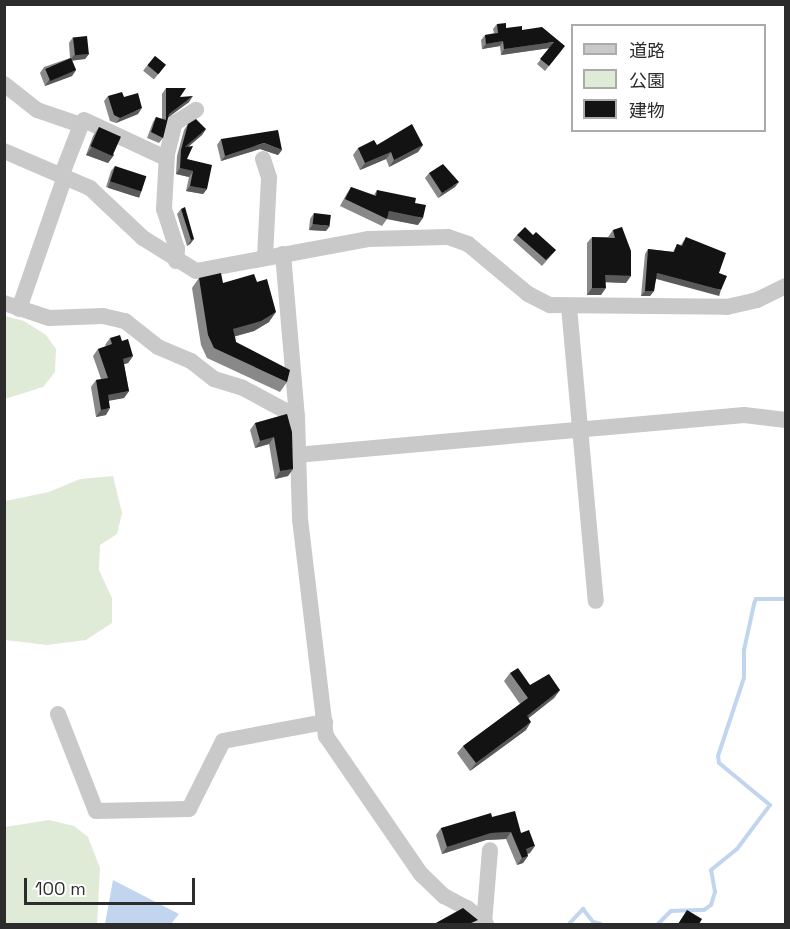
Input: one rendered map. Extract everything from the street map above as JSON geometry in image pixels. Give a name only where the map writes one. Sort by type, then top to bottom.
[{"type":"street","points":[[4,84],[37,110],[81,124],[11,306],[49,318],[104,316],[125,321],[158,347],[191,361],[214,379],[243,388],[297,417]]},
{"type":"street","points":[[176,261],[177,249],[164,209],[166,158],[175,123],[196,110]]},
{"type":"street","points":[[84,120],[166,158]]},
{"type":"street","points":[[4,151],[90,188],[143,238],[176,261],[202,272],[283,254],[390,237],[447,237],[482,254],[539,302],[569,307],[726,307],[757,300],[786,286]]},
{"type":"street","points":[[263,159],[269,178],[266,258]]},
{"type":"street","points":[[283,254],[297,417],[296,455],[325,722],[333,749],[421,874],[444,896],[485,924]]},
{"type":"street","points":[[569,307],[596,601]]},
{"type":"street","points":[[296,455],[580,431],[744,414],[786,420]]},
{"type":"street","points":[[58,714],[96,811],[189,809],[223,741],[325,722]]},
{"type":"street","points":[[485,924],[490,850]]},
{"type":"green space","points":[[5,316],[24,321],[46,335],[56,349],[55,372],[43,387],[5,399]]},
{"type":"green space","points":[[113,476],[122,513],[117,534],[100,545],[99,570],[112,598],[112,623],[86,640],[47,645],[5,640],[5,501],[49,492],[80,479]]},
{"type":"green space","points":[[49,820],[74,826],[88,837],[100,868],[97,924],[5,924],[5,827]]},
{"type":"water","points":[[113,880],[179,914],[171,924],[105,924]]},
{"type":"building","points":[[506,23],[506,28],[522,26],[522,30],[542,27],[565,46],[549,66],[540,59],[554,42],[504,49],[503,41],[486,44],[485,35],[498,33],[497,24]]},
{"type":"building","points":[[87,36],[89,54],[75,55],[73,37]]},
{"type":"building","points":[[155,56],[166,65],[158,74],[147,65]]},
{"type":"building","points":[[71,58],[76,70],[50,81],[45,69]]},
{"type":"building","points":[[166,88],[186,88],[180,97],[193,96],[169,114],[163,138],[151,132],[156,117],[166,120]]},
{"type":"building","points":[[122,92],[124,97],[138,93],[142,108],[120,118],[114,115],[108,96]]},
{"type":"building","points":[[196,119],[206,129],[185,147],[193,146],[187,159],[212,165],[207,189],[190,186],[193,171],[180,168],[181,150],[188,124]]},
{"type":"building","points":[[412,124],[423,145],[394,160],[391,152],[365,163],[358,148],[374,140],[377,145]]},
{"type":"building","points":[[99,127],[121,137],[112,156],[90,146]]},
{"type":"building","points":[[278,130],[282,150],[264,143],[225,156],[221,139]]},
{"type":"building","points":[[443,164],[459,182],[442,193],[429,173]]},
{"type":"building","points":[[115,166],[146,176],[141,191],[110,181]]},
{"type":"building","points":[[351,187],[376,196],[377,190],[416,198],[415,203],[426,205],[423,218],[389,211],[387,219],[345,199]]},
{"type":"building","points":[[185,207],[194,239],[191,240],[181,209]]},
{"type":"building","points":[[314,213],[331,215],[330,226],[313,224]]},
{"type":"building","points":[[525,227],[533,235],[536,232],[556,250],[546,260],[517,235]]},
{"type":"building","points":[[622,227],[631,251],[631,276],[605,275],[606,288],[592,288],[592,237],[615,238],[613,230]]},
{"type":"building","points":[[686,237],[726,253],[719,273],[727,276],[721,290],[657,273],[654,291],[645,291],[648,249],[674,252],[677,244],[682,246]]},
{"type":"building","points":[[221,273],[223,283],[254,274],[257,282],[267,279],[276,312],[261,321],[233,329],[236,342],[290,370],[287,382],[214,348],[208,335],[199,278]]},
{"type":"building","points":[[120,335],[122,341],[128,339],[133,356],[123,359],[129,391],[108,395],[110,408],[101,410],[96,380],[108,378],[98,349],[112,344],[110,338]]},
{"type":"building","points":[[287,414],[292,432],[293,469],[280,471],[274,437],[260,441],[255,423]]},
{"type":"building","points":[[518,668],[530,685],[549,674],[560,690],[527,716],[531,722],[476,763],[463,746],[528,698],[510,673]]},
{"type":"building","points":[[515,811],[521,833],[529,830],[535,846],[526,849],[528,856],[522,858],[511,832],[491,833],[447,847],[441,828],[491,813],[492,817]]},
{"type":"building","points":[[463,908],[478,920],[469,924],[434,924]]},
{"type":"building","points":[[687,910],[702,919],[699,924],[678,924]]},
{"type":"waterway","points":[[658,924],[671,911],[704,910],[711,905],[715,892],[711,870],[737,849],[770,805],[719,763],[718,756],[744,678],[744,650],[756,599],[786,599]]},
{"type":"waterway","points":[[569,924],[583,909],[593,922],[601,924]]}]
